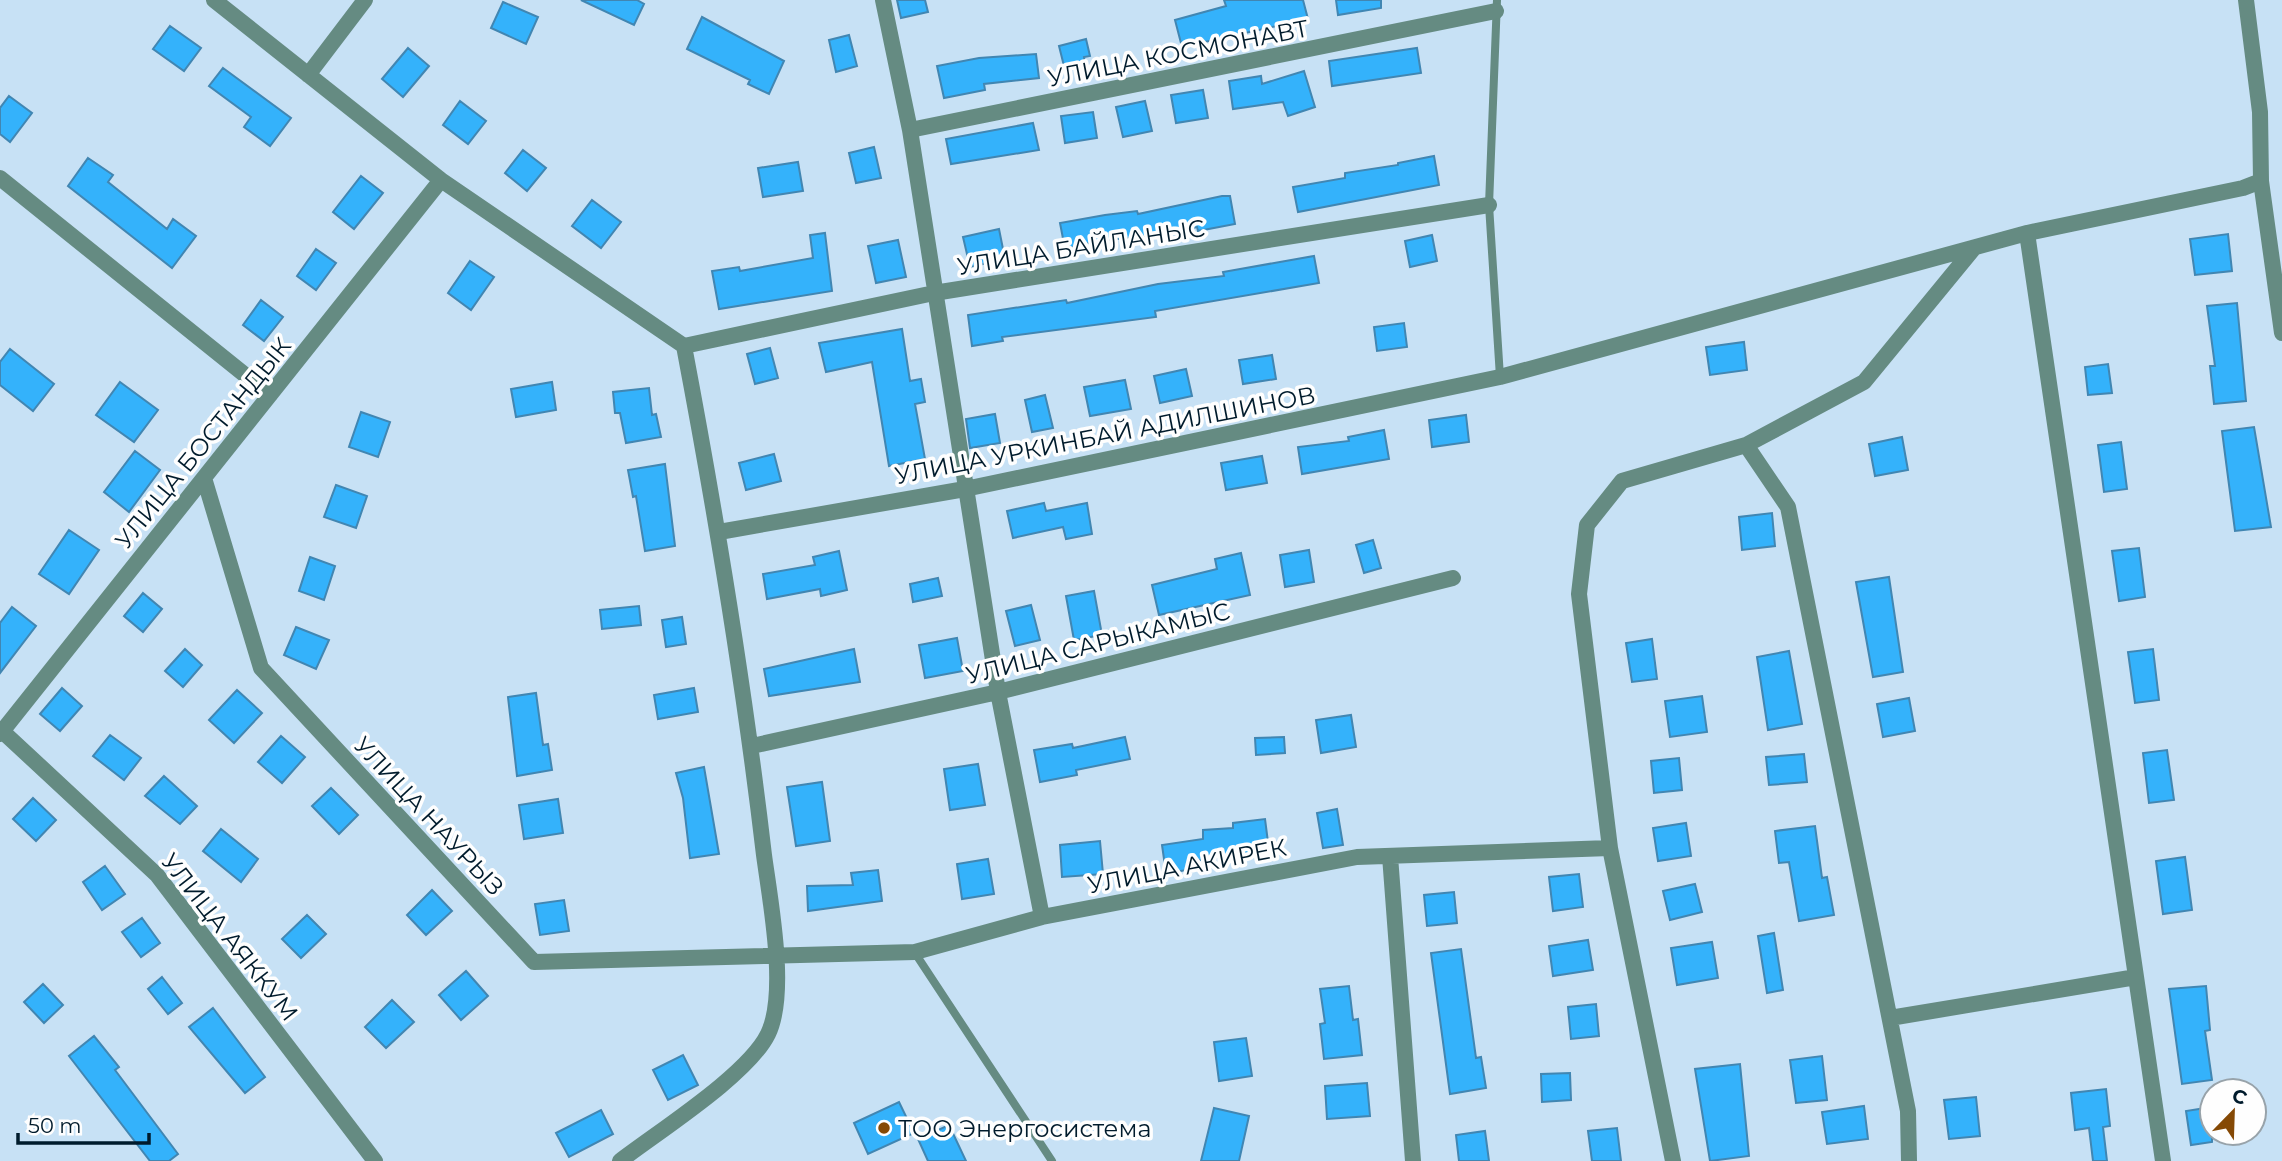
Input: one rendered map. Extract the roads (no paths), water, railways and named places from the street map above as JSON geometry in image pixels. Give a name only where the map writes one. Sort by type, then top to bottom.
[{"type":"street","points":[[214,0],[441,180],[684,346],[719,532],[752,746],[776,956],[769,1032],[750,1062],[620,1161]]},
{"type":"street","points":[[308,75],[365,0]]},
{"type":"street","points":[[883,0],[910,130],[998,692],[1042,917]]},
{"type":"street","points":[[2246,0],[2260,112],[2261,181],[2282,333]]},
{"type":"street","name":"УЛИЦА КОСМОНАВТ","points":[[910,130],[1497,6]]},
{"type":"street","points":[[0,178],[270,395]]},
{"type":"street","name":"УЛИЦА БОСТАНДЫК","points":[[1,731],[441,180]]},
{"type":"street","name":"УЛИЦА УРКИНБАЙ АДИЛШИНОВ","points":[[719,532],[965,489],[1500,377],[2027,233],[2243,188],[2261,181]]},
{"type":"street","name":"УЛИЦА БАЙЛАНЫС","points":[[684,346],[934,293],[1489,205]]},
{"type":"street","points":[[2027,233],[2163,1161]]},
{"type":"street","points":[[1673,1161],[1610,848],[1578,594],[1587,524],[1622,481],[1745,445],[1864,382],[1974,248]]},
{"type":"street","points":[[1745,445],[1788,507],[1908,1111],[1909,1161]]},
{"type":"street","name":"УЛИЦА НАУРЫЗ","points":[[204,478],[261,668],[534,962],[776,956]]},
{"type":"street","name":"УЛИЦА САРЫКАМЫС","points":[[752,746],[998,692],[1453,578]]},
{"type":"street","name":"УЛИЦА АЯККУМ","points":[[1,731],[157,875],[375,1161]]},
{"type":"street","name":"УЛИЦА АКИРЕК","points":[[776,956],[915,952],[1042,917],[1357,857],[1610,848]]},
{"type":"street","points":[[1390,856],[1413,1161]]},
{"type":"street","points":[[1890,1018],[2136,977]]},
{"type":"lane","points":[[1497,6],[1489,205],[1500,377]]},
{"type":"lane","points":[[915,952],[1052,1161]]},
{"type":"place","name":"ТОО Энергосистема","points":[[884,1128]]}]
